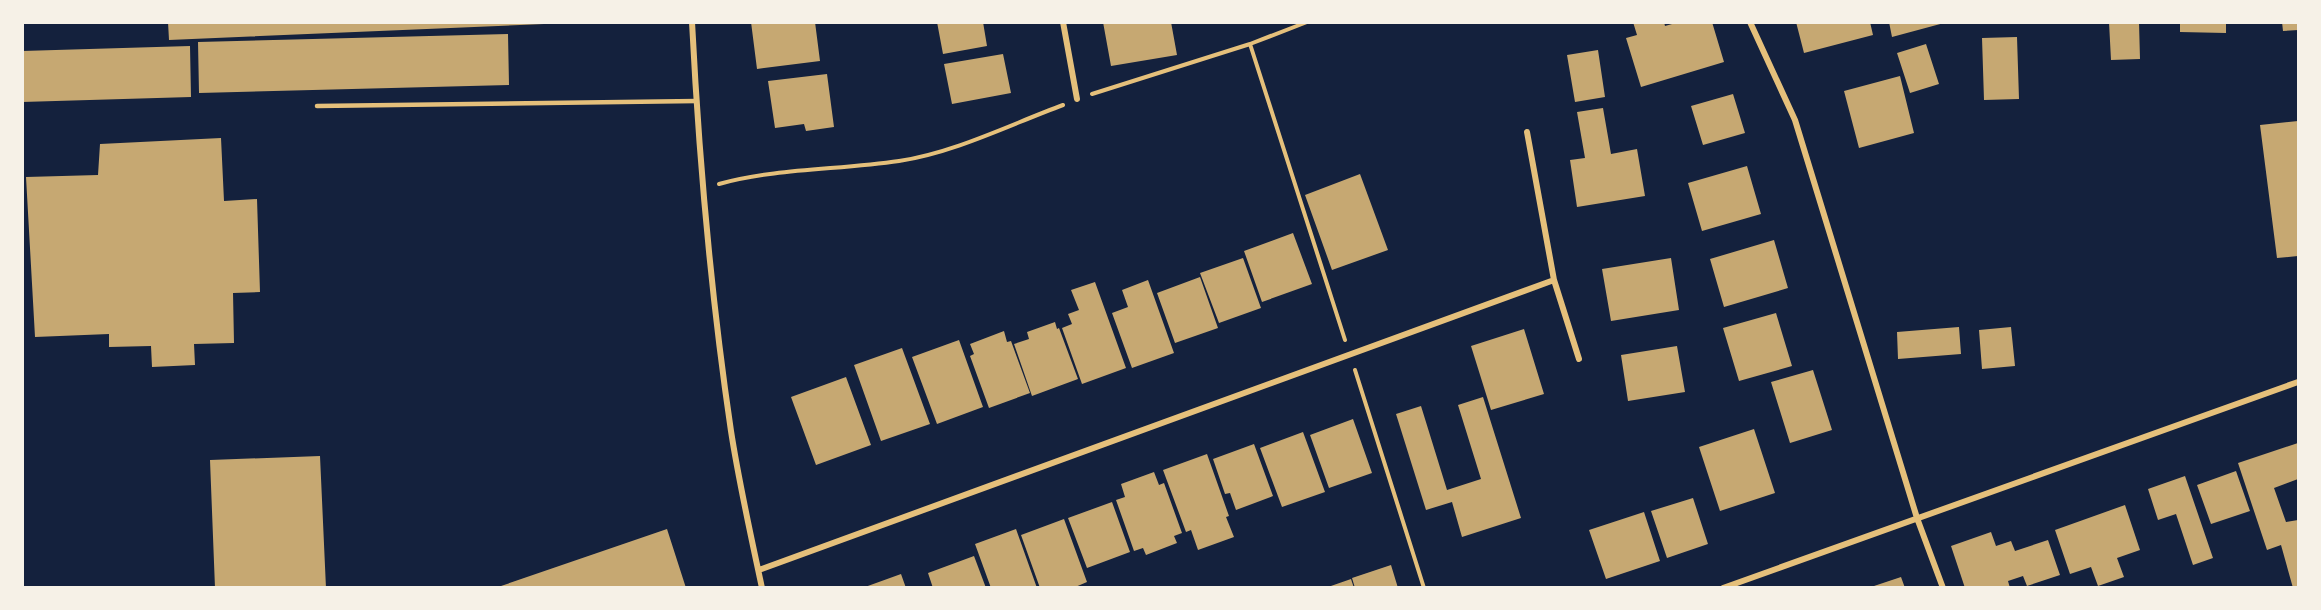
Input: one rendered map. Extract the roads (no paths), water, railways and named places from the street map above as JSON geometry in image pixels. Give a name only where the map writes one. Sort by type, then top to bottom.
[{"type":"street","points":[[692,22],[704,188],[732,433],[762,588]]},
{"type":"street","points":[[1063,22],[1077,99]]},
{"type":"street","points":[[1750,22],[1795,120],[1917,518],[1943,588]]},
{"type":"street","points":[[1527,132],[1554,280],[1579,359]]},
{"type":"street","points":[[759,570],[1554,280]]},
{"type":"street","points":[[1723,588],[2298,382]]},
{"type":"lane","points":[[317,106],[697,101]]}]
